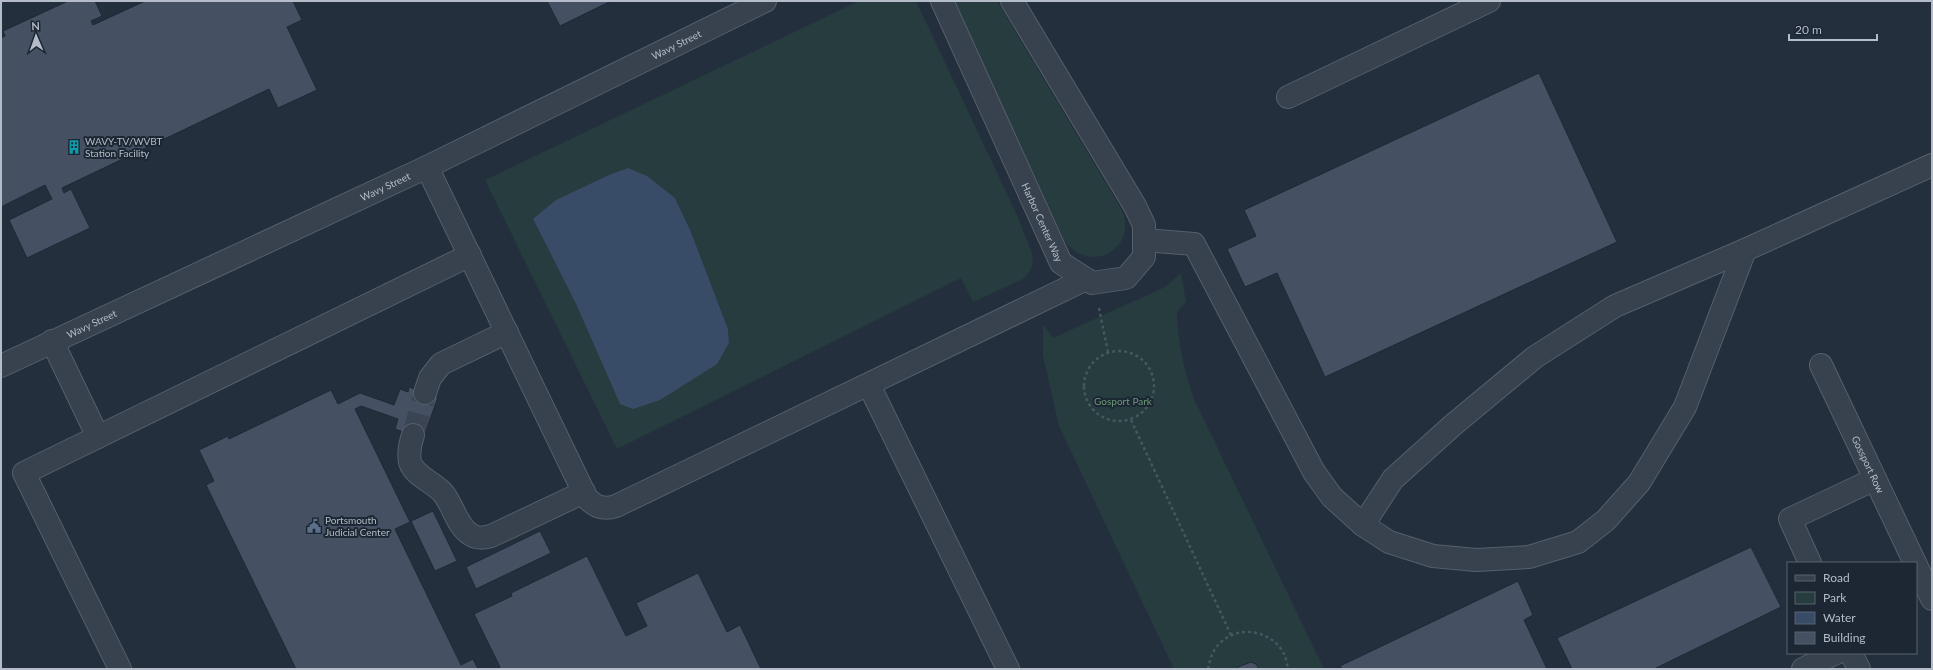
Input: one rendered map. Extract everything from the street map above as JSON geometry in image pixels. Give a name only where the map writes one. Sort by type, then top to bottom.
[{"type":"street","name":"Wavy Street","points":[[1,366],[427,167],[765,1]]},
{"type":"street","name":"Harbor Center Way","points":[[942,1],[1062,263],[1089,281]]},
{"type":"street","points":[[427,167],[584,492],[592,503],[599,508],[608,509],[1089,281],[1126,278],[1144,257],[1144,225],[1012,1]]},
{"type":"street","points":[[1288,97],[1489,1]]},
{"type":"street","points":[[1363,525],[1393,479],[1453,425],[1535,357],[1615,306],[1745,250],[1932,165]]},
{"type":"street","points":[[1144,240],[1194,244],[1314,472],[1332,497],[1363,525],[1389,542],[1433,556],[1476,560],[1529,557],[1578,542],[1606,520],[1639,482],[1685,407],[1745,250]]},
{"type":"street","points":[[120,669],[24,473],[470,255]]},
{"type":"street","points":[[425,393],[430,378],[441,364],[507,332]]},
{"type":"street","points":[[52,341],[98,437]]},
{"type":"street","name":"Gossport Row","points":[[1821,365],[1914,562]]},
{"type":"street","points":[[869,385],[1008,669]]},
{"type":"street","points":[[413,435],[409,449],[410,464],[443,493],[462,526],[469,534],[480,538],[491,536],[584,492]]},
{"type":"street","points":[[1810,562],[1790,519],[1875,479]]},
{"type":"street","name":"Gossport Row","points":[[1917,568],[1932,599]]},
{"type":"street","points":[[1803,669],[1834,654]]},
{"type":"street","points":[[1852,654],[1859,669]]},
{"type":"path","points":[[1089,281],[1108,352]]},
{"type":"path","points":[[1122,350],[1135,354],[1147,362],[1154,375],[1155,388],[1152,402],[1143,413],[1131,420],[1117,422],[1103,418],[1092,410],[1085,397],[1084,384],[1087,370],[1096,359],[1108,352],[1122,350]]},
{"type":"path","points":[[1131,420],[1231,635]]},
{"type":"path","points":[[1208,669],[1210,658],[1218,644],[1231,635],[1246,631],[1262,634],[1275,642],[1284,655],[1288,669]]},
{"type":"green space","points":[[859,1],[916,1],[1017,215],[1032,253],[1033,261],[1031,269],[1023,279],[973,302],[961,278],[617,449],[485,180]],"holes":[[[675,198],[691,232],[728,329],[729,343],[620,404],[576,304],[533,220]]]},
{"type":"green space","points":[[953,1],[997,1],[1123,212],[1125,226],[1123,238],[1117,247],[1108,254],[1097,257],[1086,256],[1074,250],[1064,240]]},
{"type":"green space","name":"Gosport Park","points":[[1181,273],[1186,302],[1177,312],[1180,346],[1184,367],[1194,399],[1324,669],[1174,669],[1059,426],[1043,356],[1043,324],[1053,338],[1165,287]]},
{"type":"water","points":[[628,168],[647,176],[675,198],[691,232],[728,329],[729,343],[717,364],[660,400],[633,409],[620,404],[576,304],[533,219],[556,200],[609,175]]},
{"type":"building","name":"WAVY-TV/WVBT Station Facility","points":[[68,1],[95,1],[102,16],[91,21],[93,25],[145,1],[293,1],[302,20],[287,27],[317,90],[278,108],[269,89],[62,188],[64,193],[71,189],[90,228],[27,258],[9,220],[52,199],[45,185],[1,207],[1,38],[5,36],[3,31]]},
{"type":"building","points":[[547,1],[611,1],[560,26]]},
{"type":"building","points":[[1539,73],[1617,242],[1325,377],[1277,273],[1245,287],[1227,249],[1256,236],[1244,210]]},
{"type":"building","name":"Portsmouth Judicial Center","points":[[409,387],[438,397],[423,439],[395,429],[398,419],[361,406],[355,409],[410,522],[395,529],[461,665],[473,659],[478,669],[296,669],[206,485],[214,481],[199,450],[228,436],[229,439],[331,390],[338,404],[360,393],[394,405],[400,389],[408,392]]},
{"type":"building","points":[[433,511],[457,561],[435,571],[411,521]]},
{"type":"building","points":[[540,531],[551,553],[476,589],[466,567]]},
{"type":"building","points":[[1751,547],[1781,607],[1654,669],[1572,669],[1557,638]]},
{"type":"building","points":[[587,556],[626,636],[647,626],[636,603],[698,573],[727,632],[740,625],[761,669],[496,669],[500,667],[474,614],[512,596],[511,593]]},
{"type":"building","points":[[1518,581],[1533,615],[1524,620],[1547,669],[1342,669],[1340,666]]},
{"type":"building","points":[[1251,662],[1256,664],[1259,669],[1237,669],[1238,667]]},
{"type":"tunnel","points":[[413,435],[425,393]]},
{"type":"place","name":"WAVY-TV/WVBT Station Facility","points":[[74,147]]},
{"type":"place","name":"Portsmouth Judicial Center","points":[[314,526]]}]
